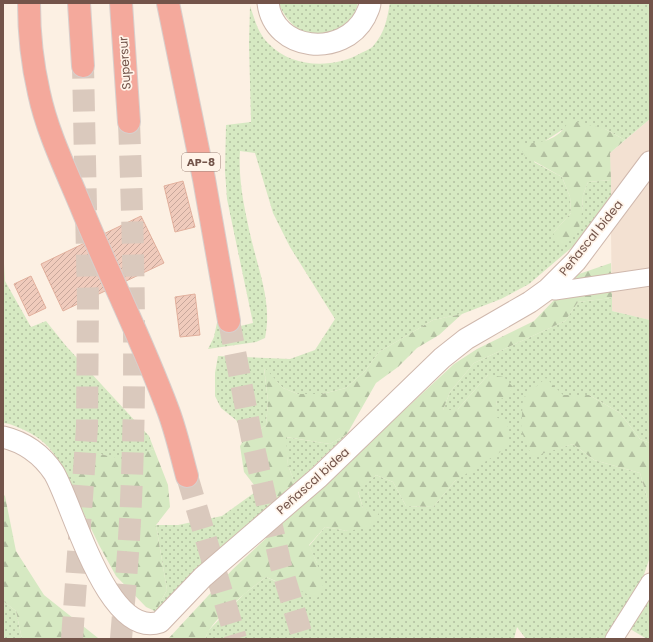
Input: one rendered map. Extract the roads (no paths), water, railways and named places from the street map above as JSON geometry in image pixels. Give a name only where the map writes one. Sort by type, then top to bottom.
[{"type":"highway","points":[[29,3],[30,39],[39,94],[47,120],[103,261],[157,381],[178,439],[187,476]]},
{"type":"highway","points":[[79,3],[83,66]]},
{"type":"highway","name":"Supersur","points":[[121,3],[130,122]]},
{"type":"highway","name":"AP-8","points":[[168,3],[204,179],[229,321]]},
{"type":"street","points":[[268,3],[268,9],[278,26],[288,36],[315,45],[338,41],[353,34],[361,24],[370,3]]},
{"type":"street","name":"Peñascal bidea","points":[[3,437],[32,449],[42,458],[54,474],[90,560],[106,587],[122,610],[132,619],[142,624],[153,625],[160,622],[203,577],[319,477],[442,358],[466,339],[530,302],[548,289],[576,261],[650,162]]},
{"type":"street","points":[[548,289],[555,291],[650,277]]},
{"type":"street","points":[[614,639],[650,582]]},
{"type":"tunnel","points":[[72,639],[87,427],[88,302],[83,66]]},
{"type":"tunnel","points":[[121,639],[129,536],[134,422],[133,272],[129,122]]},
{"type":"tunnel","points":[[229,321],[252,439],[281,566],[303,639]]},
{"type":"tunnel","points":[[187,476],[236,639]]}]
